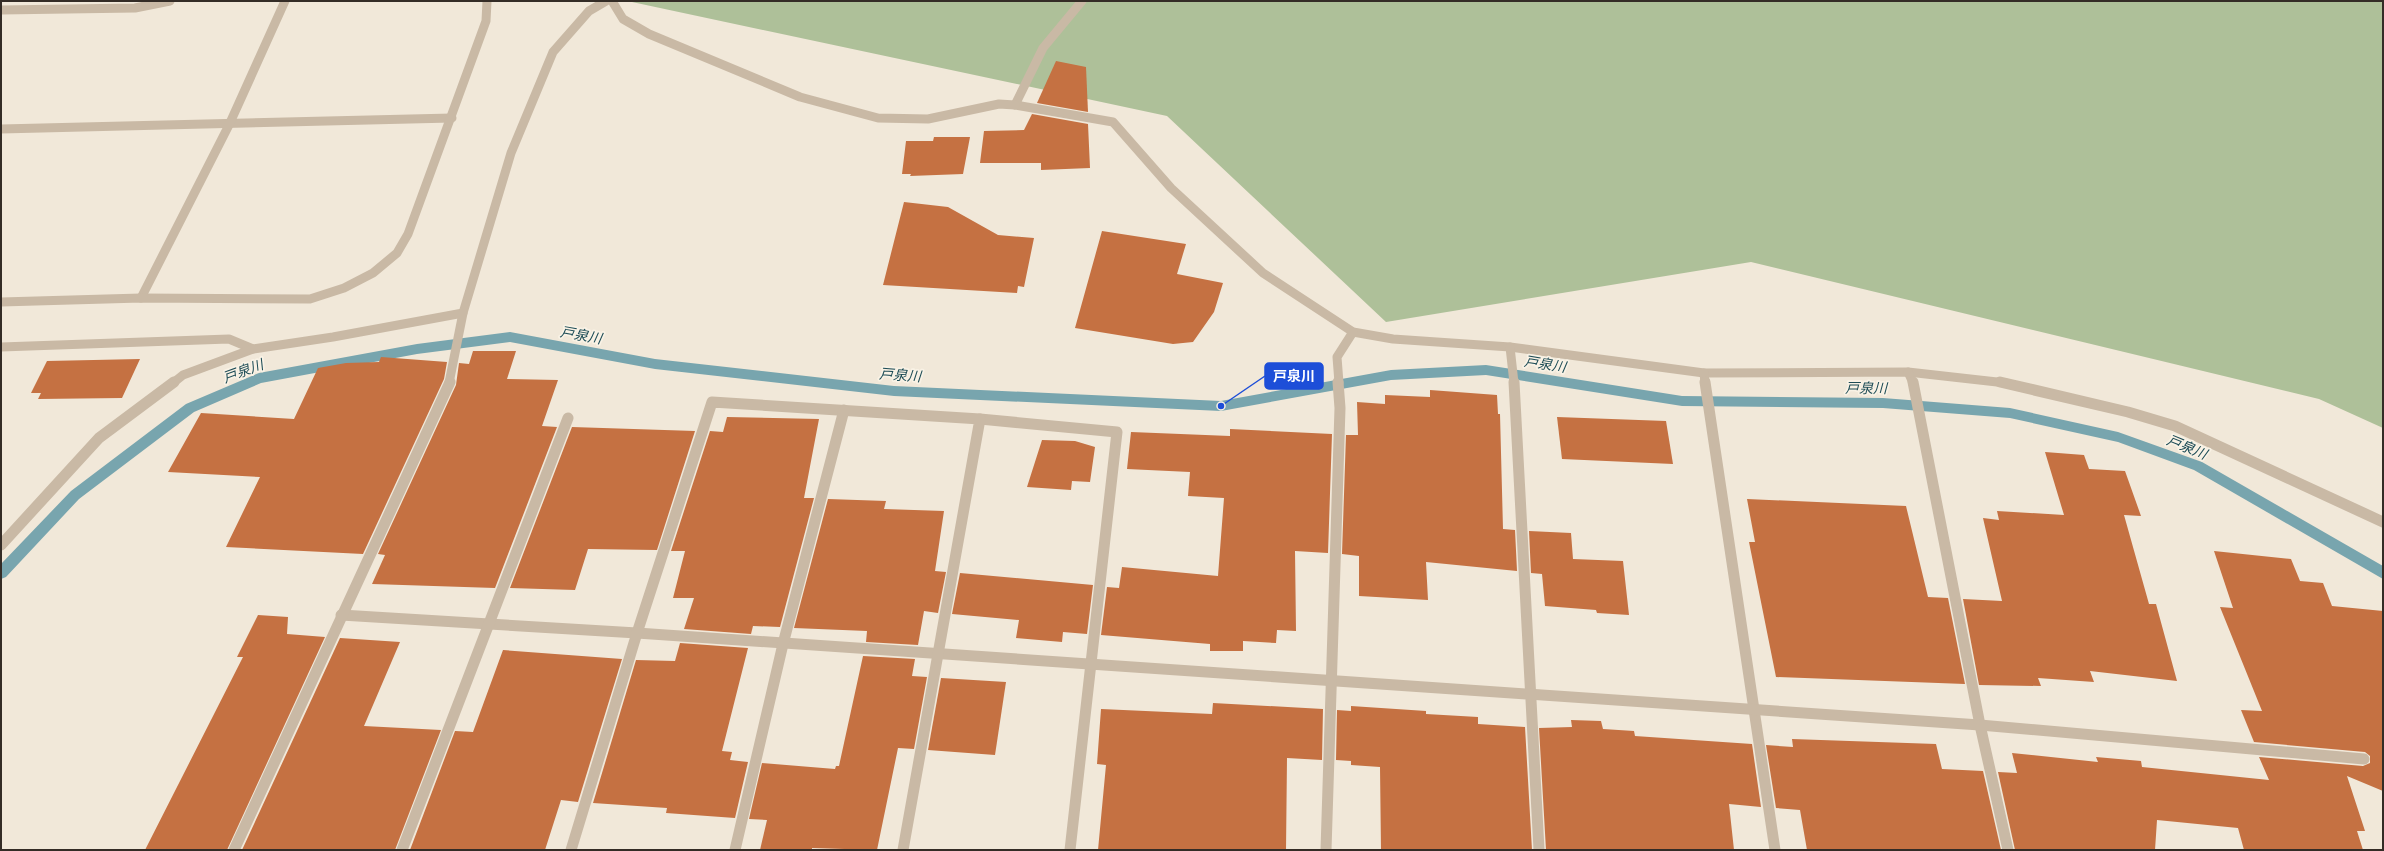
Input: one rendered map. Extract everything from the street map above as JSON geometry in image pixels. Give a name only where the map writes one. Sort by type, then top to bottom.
[{"type":"street","points":[[1,10],[135,8],[170,1]]},
{"type":"street","points":[[141,298],[229,124],[285,1]]},
{"type":"street","points":[[1,302],[141,298],[310,299],[344,288],[374,273],[397,253],[408,234],[452,118],[486,21],[487,1]]},
{"type":"street","points":[[234,850],[449,385],[463,313],[511,153],[553,52],[589,11],[606,1]]},
{"type":"street","points":[[612,1],[623,19],[649,34],[800,98],[878,118],[928,118],[999,104],[1015,105],[1113,122],[1172,188],[1263,273],[1353,332],[1393,338],[1510,347],[1704,373],[1908,372],[2003,382],[2128,412],[2175,426],[2383,522]]},
{"type":"street","points":[[1015,105],[1043,48],[1082,1]]},
{"type":"street","points":[[1,129],[452,118]]},
{"type":"street","points":[[1,546],[99,438],[183,375],[253,349],[333,337],[463,313]]},
{"type":"street","points":[[1326,850],[1330,680],[1340,408],[1337,357],[1353,332]]},
{"type":"street","points":[[1,347],[229,339],[253,349]]},
{"type":"street","points":[[1510,347],[1513,359],[1539,850]]},
{"type":"street","points":[[1908,372],[1916,387],[1919,420],[1980,725],[2008,850]]},
{"type":"street","points":[[1704,373],[1775,850]]},
{"type":"street","points":[[571,850],[637,633],[712,402],[980,419],[1117,432],[1070,850]]},
{"type":"street","points":[[735,850],[783,644],[844,410]]},
{"type":"street","points":[[402,850],[568,418]]},
{"type":"street","points":[[903,850],[980,419]]},
{"type":"street","points":[[342,615],[637,633],[1091,665],[1330,680],[1754,711],[1980,725],[2364,759]]},
{"type":"green space","points":[[2383,1],[2383,428],[2319,399],[1751,262],[1386,322],[1167,116],[632,2]]},
{"type":"building","points":[[1056,61],[1086,67],[1088,112],[1037,103]]},
{"type":"building","points":[[1032,114],[1088,124],[1090,168],[1041,170],[1041,163],[980,163],[984,131],[1024,130]]},
{"type":"building","points":[[934,137],[970,137],[963,174],[910,176],[911,174],[902,174],[906,141],[933,141]]},
{"type":"building","points":[[904,202],[948,207],[998,235],[1034,238],[1024,287],[1018,286],[1017,293],[883,285]]},
{"type":"building","points":[[1102,231],[1186,244],[1177,274],[1223,283],[1214,312],[1193,342],[1173,344],[1075,328]]},
{"type":"building","points":[[473,351],[516,351],[507,379],[558,380],[542,426],[557,427],[495,588],[372,584],[385,555],[378,554],[456,385],[459,363],[469,364]]},
{"type":"building","points":[[381,357],[447,362],[444,379],[363,554],[226,547],[260,477],[168,472],[201,413],[294,419],[318,368],[346,363],[379,362]]},
{"type":"building","points":[[140,359],[122,398],[38,399],[41,393],[31,393],[47,361]]},
{"type":"building","points":[[1430,390],[1497,395],[1498,414],[1500,414],[1503,529],[1515,530],[1517,571],[1426,562],[1428,600],[1359,596],[1359,556],[1342,554],[1346,435],[1358,435],[1357,402],[1385,404],[1385,395],[1430,397]]},
{"type":"building","points":[[727,417],[819,419],[804,498],[814,498],[780,627],[753,626],[751,634],[684,629],[694,598],[673,598],[685,551],[671,551],[710,431],[723,432]]},
{"type":"building","points":[[1557,417],[1666,421],[1673,464],[1562,459]]},
{"type":"building","points":[[572,427],[695,431],[657,550],[588,549],[575,590],[510,588]]},
{"type":"building","points":[[1230,429],[1332,434],[1328,553],[1295,551],[1296,631],[1277,630],[1276,643],[1243,641],[1243,651],[1210,651],[1210,644],[1101,635],[1107,587],[1119,588],[1122,567],[1218,576],[1224,498],[1188,496],[1190,472],[1127,469],[1131,432],[1230,436]]},
{"type":"building","points":[[1042,440],[1075,441],[1095,447],[1090,482],[1072,481],[1071,490],[1027,487]]},
{"type":"building","points":[[2045,452],[2084,455],[2089,469],[2125,471],[2141,516],[2124,515],[2149,604],[2156,604],[2177,681],[2090,671],[2094,682],[2038,678],[2041,686],[1979,685],[1963,599],[2002,601],[1983,518],[1999,520],[1997,511],[2064,515]]},
{"type":"building","points":[[828,499],[886,501],[884,509],[944,511],[935,571],[946,572],[938,613],[924,611],[918,645],[866,642],[867,631],[794,628]]},
{"type":"building","points":[[1747,499],[1906,506],[1928,597],[1948,598],[1965,684],[1776,677],[1749,542],[1755,542]]},
{"type":"building","points":[[1529,531],[1571,533],[1573,559],[1623,561],[1629,615],[1597,613],[1596,610],[1545,606],[1542,574],[1531,573]]},
{"type":"building","points":[[2214,551],[2291,559],[2300,581],[2323,583],[2332,606],[2383,611],[2383,791],[2347,776],[2365,831],[2357,831],[2363,850],[2244,850],[2238,828],[2157,820],[2155,850],[2015,850],[1998,772],[2017,773],[2012,753],[2098,762],[2096,757],[2141,761],[2142,767],[2269,780],[2259,757],[2363,766],[2370,763],[2370,756],[2365,752],[2254,742],[2241,710],[2262,711],[2220,607],[2233,608]]},
{"type":"building","points":[[960,573],[1093,585],[1087,634],[1063,632],[1062,642],[1016,638],[1019,620],[952,614]]},
{"type":"building","points":[[258,615],[288,617],[287,634],[325,637],[227,850],[145,850],[243,657],[237,657]]},
{"type":"building","points":[[340,638],[400,642],[364,726],[441,730],[395,850],[242,850]]},
{"type":"building","points":[[680,643],[748,648],[722,751],[732,752],[730,760],[748,762],[735,818],[666,813],[667,808],[593,803],[636,660],[675,661]]},
{"type":"building","points":[[503,650],[622,659],[578,802],[561,800],[545,850],[410,850],[455,731],[473,732]]},
{"type":"building","points":[[863,656],[915,659],[912,676],[927,677],[914,749],[898,748],[877,850],[812,848],[812,850],[760,850],[767,820],[749,819],[762,763],[835,769],[836,766],[839,766]]},
{"type":"building","points":[[941,678],[1006,682],[995,755],[928,750]]},
{"type":"building","points":[[1213,703],[1323,709],[1322,760],[1287,758],[1286,850],[1098,850],[1106,765],[1097,764],[1101,709],[1212,714]]},
{"type":"building","points":[[1351,706],[1426,711],[1426,714],[1478,717],[1478,724],[1525,727],[1532,850],[1381,850],[1380,767],[1351,765],[1351,761],[1336,760],[1337,710],[1351,711]]},
{"type":"building","points":[[1571,720],[1601,721],[1603,729],[1634,731],[1635,736],[1752,744],[1761,807],[1729,804],[1734,850],[1546,850],[1539,728],[1572,727]]},
{"type":"building","points":[[1792,739],[1936,744],[1942,769],[1983,771],[2001,850],[1807,850],[1800,810],[1776,808],[1766,745],[1793,747]]},
{"type":"waterway","name":"戸泉川","points":[[1,573],[75,495],[190,408],[259,378],[417,349],[510,337],[655,364],[894,391],[1221,406],[1391,375],[1486,370],[1682,401],[1883,403],[2010,413],[2118,437],[2198,466],[2383,573]]},
{"type":"place","name":"戸泉川","points":[[1221,406]]}]
